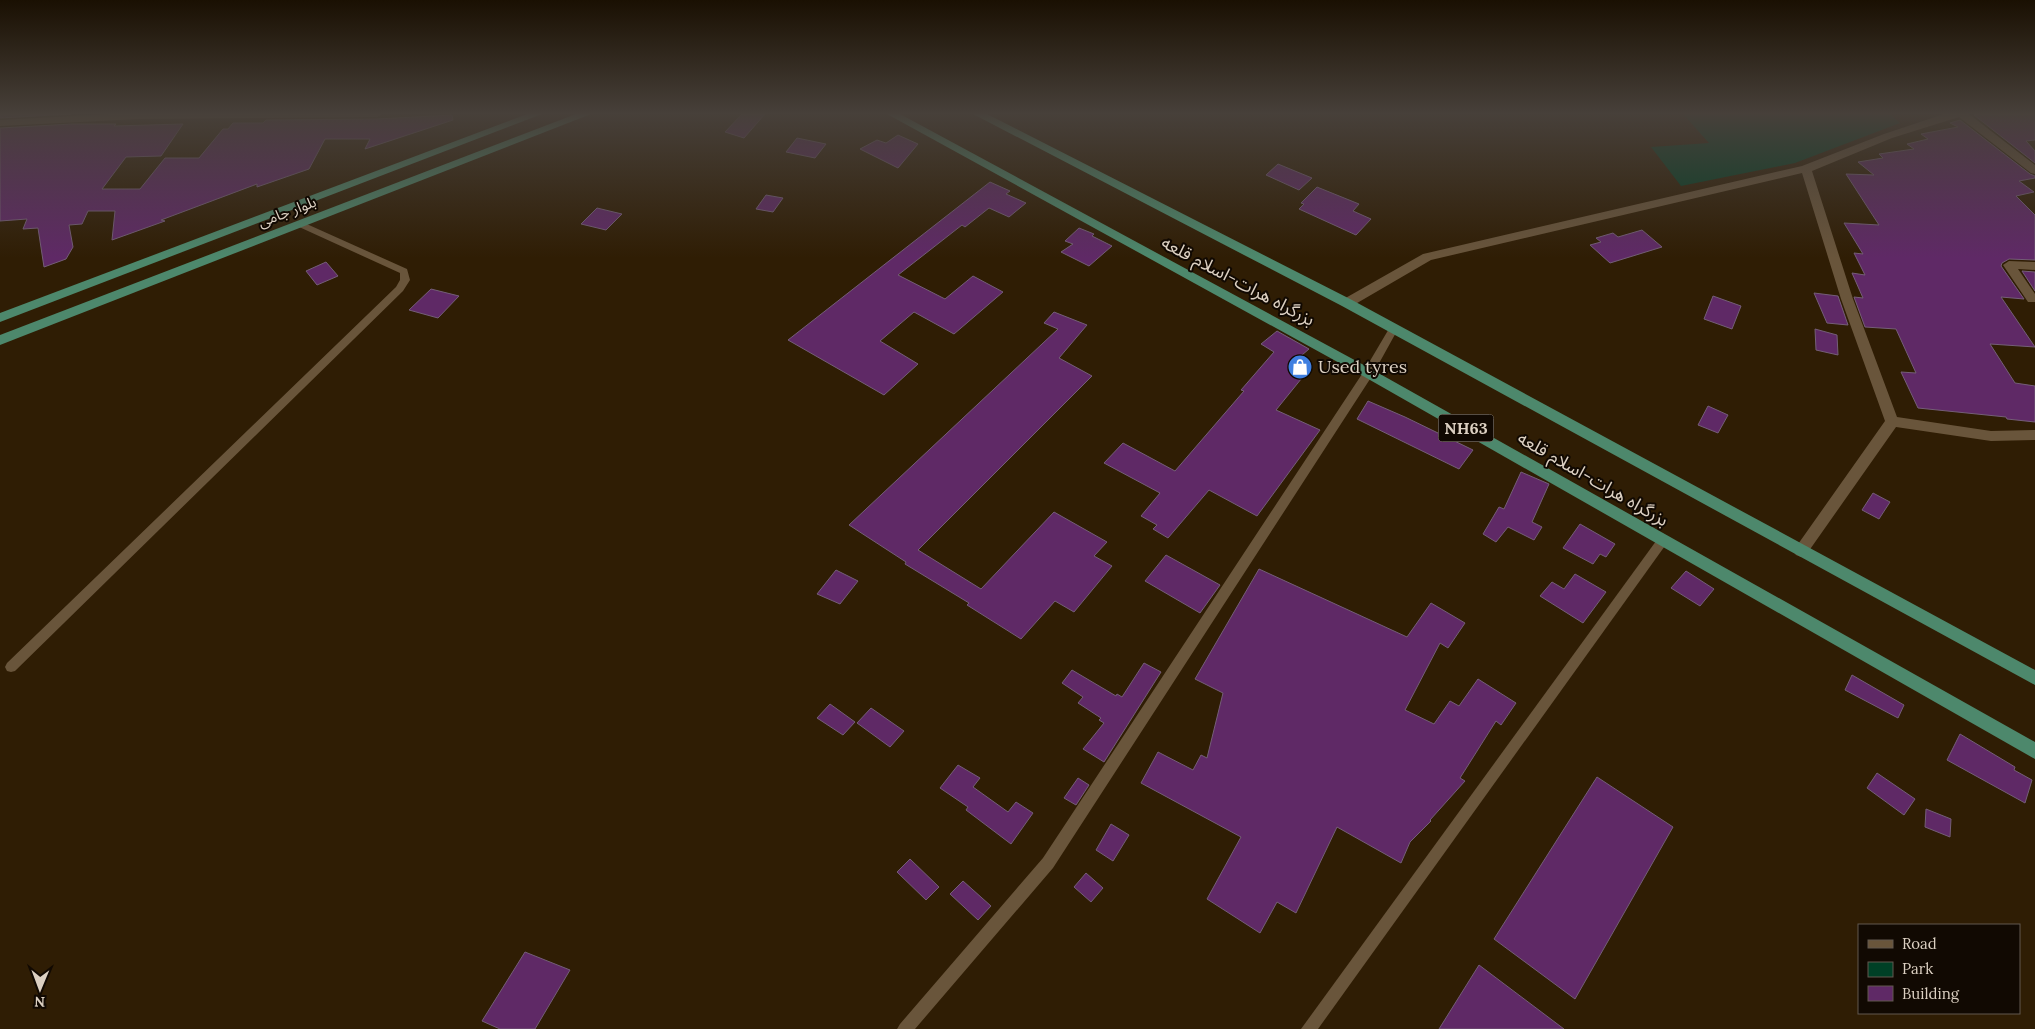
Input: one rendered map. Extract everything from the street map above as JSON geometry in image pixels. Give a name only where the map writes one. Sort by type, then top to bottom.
[{"type":"highway","name":"بلوار جامی","points":[[0,318],[411,162]]},
{"type":"highway","name":"بلوار جامی","points":[[0,340],[461,162]]},
{"type":"highway","name":"بزرگراه هرات-اسلام قلعه","points":[[980,162],[1368,373],[2035,750]]},
{"type":"highway","name":"بزرگراه هرات-اسلام قلعه","points":[[1072,162],[1347,303],[2035,678]]},
{"type":"street","points":[[1347,303],[1427,257],[1806,169],[1823,162]]},
{"type":"street","points":[[2023,162],[2035,171]]},
{"type":"street","points":[[1806,169],[1847,298],[1892,421]]},
{"type":"street","points":[[2032,299],[2009,265],[2035,266]]},
{"type":"street","points":[[1892,421],[1991,436],[2035,436]]},
{"type":"street","points":[[1801,551],[1892,421]]},
{"type":"lane","points":[[11,667],[400,290],[405,280],[404,271],[300,224]]},
{"type":"lane","points":[[905,1029],[1048,862],[1368,373],[1393,329]]},
{"type":"lane","points":[[1309,1029],[1663,540]]},
{"type":"green space","points":[[1663,162],[1798,162],[1795,163],[1681,186]]},
{"type":"building","points":[[0,162],[122,162],[102,189],[140,189],[162,162],[313,162],[309,169],[257,187],[257,184],[112,240],[115,211],[88,211],[82,224],[69,225],[73,247],[66,259],[44,267],[38,228],[23,229],[27,219],[0,221]]},
{"type":"building","points":[[886,162],[903,162],[898,168]]},
{"type":"building","points":[[1858,162],[2014,162],[2035,176],[2035,178],[2019,181],[2034,192],[2016,196],[2035,215],[2035,260],[2009,259],[2002,263],[2001,266],[2024,299],[2001,297],[2035,347],[1990,344],[2015,383],[2035,386],[2035,422],[2007,419],[2006,417],[1918,408],[1901,372],[1916,373],[1896,329],[1865,327],[1854,297],[1863,298],[1852,273],[1865,275],[1854,253],[1863,254],[1844,223],[1879,225],[1846,174],[1874,175]]},
{"type":"building","points":[[1278,164],[1312,178],[1299,190],[1266,175]]},
{"type":"building","points":[[990,182],[1010,191],[1006,194],[1026,203],[1009,217],[989,208],[965,227],[962,225],[898,275],[945,299],[973,276],[1003,292],[954,334],[914,312],[880,341],[918,364],[884,395],[788,340]]},
{"type":"building","points":[[1317,187],[1359,204],[1353,211],[1371,219],[1356,235],[1299,209],[1304,204],[1301,203]]},
{"type":"building","points":[[766,195],[783,198],[773,212],[756,209]]},
{"type":"building","points":[[597,208],[622,214],[606,230],[581,224]]},
{"type":"building","points":[[1079,228],[1094,234],[1092,236],[1112,246],[1089,266],[1061,252],[1073,244],[1065,241]]},
{"type":"building","points":[[1642,230],[1662,247],[1610,263],[1590,245],[1601,242],[1596,238],[1613,233],[1618,237]]},
{"type":"building","points":[[326,262],[338,276],[317,285],[306,271]]},
{"type":"building","points":[[2022,271],[2035,272],[2035,291]]},
{"type":"building","points":[[431,289],[459,296],[438,318],[409,310]]},
{"type":"building","points":[[1814,293],[1838,296],[1848,325],[1827,323]]},
{"type":"building","points":[[1713,296],[1741,306],[1732,329],[1704,319]]},
{"type":"building","points":[[1054,312],[1087,325],[1059,358],[1092,376],[918,550],[981,589],[1054,512],[1107,542],[1094,556],[1112,566],[1074,612],[1055,601],[1021,639],[967,605],[969,603],[905,564],[906,562],[849,525],[1058,329],[1044,323]]},
{"type":"building","points":[[1815,329],[1837,335],[1838,355],[1816,350]]},
{"type":"building","points":[[1277,331],[1309,349],[1295,361],[1310,368],[1276,410],[1320,430],[1257,516],[1209,490],[1168,538],[1153,529],[1157,525],[1141,516],[1160,493],[1104,463],[1123,443],[1175,471],[1244,391],[1241,390],[1274,352],[1261,344]]},
{"type":"building","points":[[1368,401],[1473,450],[1459,469],[1357,419]]},
{"type":"building","points":[[1708,406],[1728,415],[1718,433],[1698,425]]},
{"type":"building","points":[[1521,472],[1549,484],[1532,522],[1542,527],[1534,540],[1508,527],[1496,542],[1483,534],[1499,507],[1504,509]]},
{"type":"building","points":[[1873,493],[1890,502],[1879,519],[1862,510]]},
{"type":"building","points":[[1580,524],[1615,544],[1606,557],[1600,554],[1593,564],[1563,548]]},
{"type":"building","points":[[1166,555],[1220,585],[1200,613],[1145,581]]},
{"type":"building","points":[[1259,569],[1407,637],[1431,603],[1465,623],[1448,648],[1440,643],[1405,710],[1434,724],[1450,701],[1459,706],[1478,679],[1516,703],[1501,725],[1496,721],[1460,778],[1465,781],[1431,821],[1410,842],[1401,863],[1337,827],[1296,913],[1277,902],[1260,933],[1207,899],[1241,837],[1141,783],[1158,752],[1193,770],[1201,755],[1207,758],[1223,693],[1195,679]]},
{"type":"building","points":[[836,570],[858,581],[840,604],[817,594]]},
{"type":"building","points":[[1686,571],[1714,589],[1700,606],[1671,588]]},
{"type":"building","points":[[1575,574],[1606,592],[1583,623],[1540,596],[1552,582],[1564,589]]},
{"type":"building","points":[[1144,663],[1161,672],[1104,762],[1083,749],[1104,723],[1099,720],[1101,718],[1078,703],[1083,697],[1062,683],[1072,670],[1116,696],[1117,694],[1122,697]]},
{"type":"building","points":[[1852,675],[1904,705],[1898,718],[1845,690]]},
{"type":"building","points":[[830,704],[855,722],[843,735],[817,718]]},
{"type":"building","points":[[871,708],[904,731],[890,747],[857,723]]},
{"type":"building","points":[[1960,734],[2015,767],[2014,770],[2032,780],[2025,803],[1947,760]]},
{"type":"building","points":[[958,765],[980,778],[973,787],[1008,812],[1016,802],[1033,813],[1011,844],[966,810],[968,807],[940,788]]},
{"type":"building","points":[[1877,773],[1915,799],[1904,815],[1867,788]]},
{"type":"building","points":[[1597,777],[1673,827],[1575,999],[1494,939]]},
{"type":"building","points":[[1078,778],[1089,785],[1076,805],[1064,798]]},
{"type":"building","points":[[1926,809],[1951,819],[1950,837],[1925,827]]},
{"type":"building","points":[[1111,824],[1129,835],[1113,861],[1096,850]]},
{"type":"building","points":[[910,859],[939,887],[926,900],[897,872]]},
{"type":"building","points":[[1086,873],[1103,888],[1091,902],[1074,887]]},
{"type":"building","points":[[963,881],[991,906],[978,920],[950,894]]},
{"type":"building","points":[[525,952],[570,970],[535,1029],[500,1029],[482,1021]]},
{"type":"building","points":[[1479,965],[1564,1029],[1439,1029]]},
{"type":"place","name":"Used tyres","points":[[1300,367]]}]
